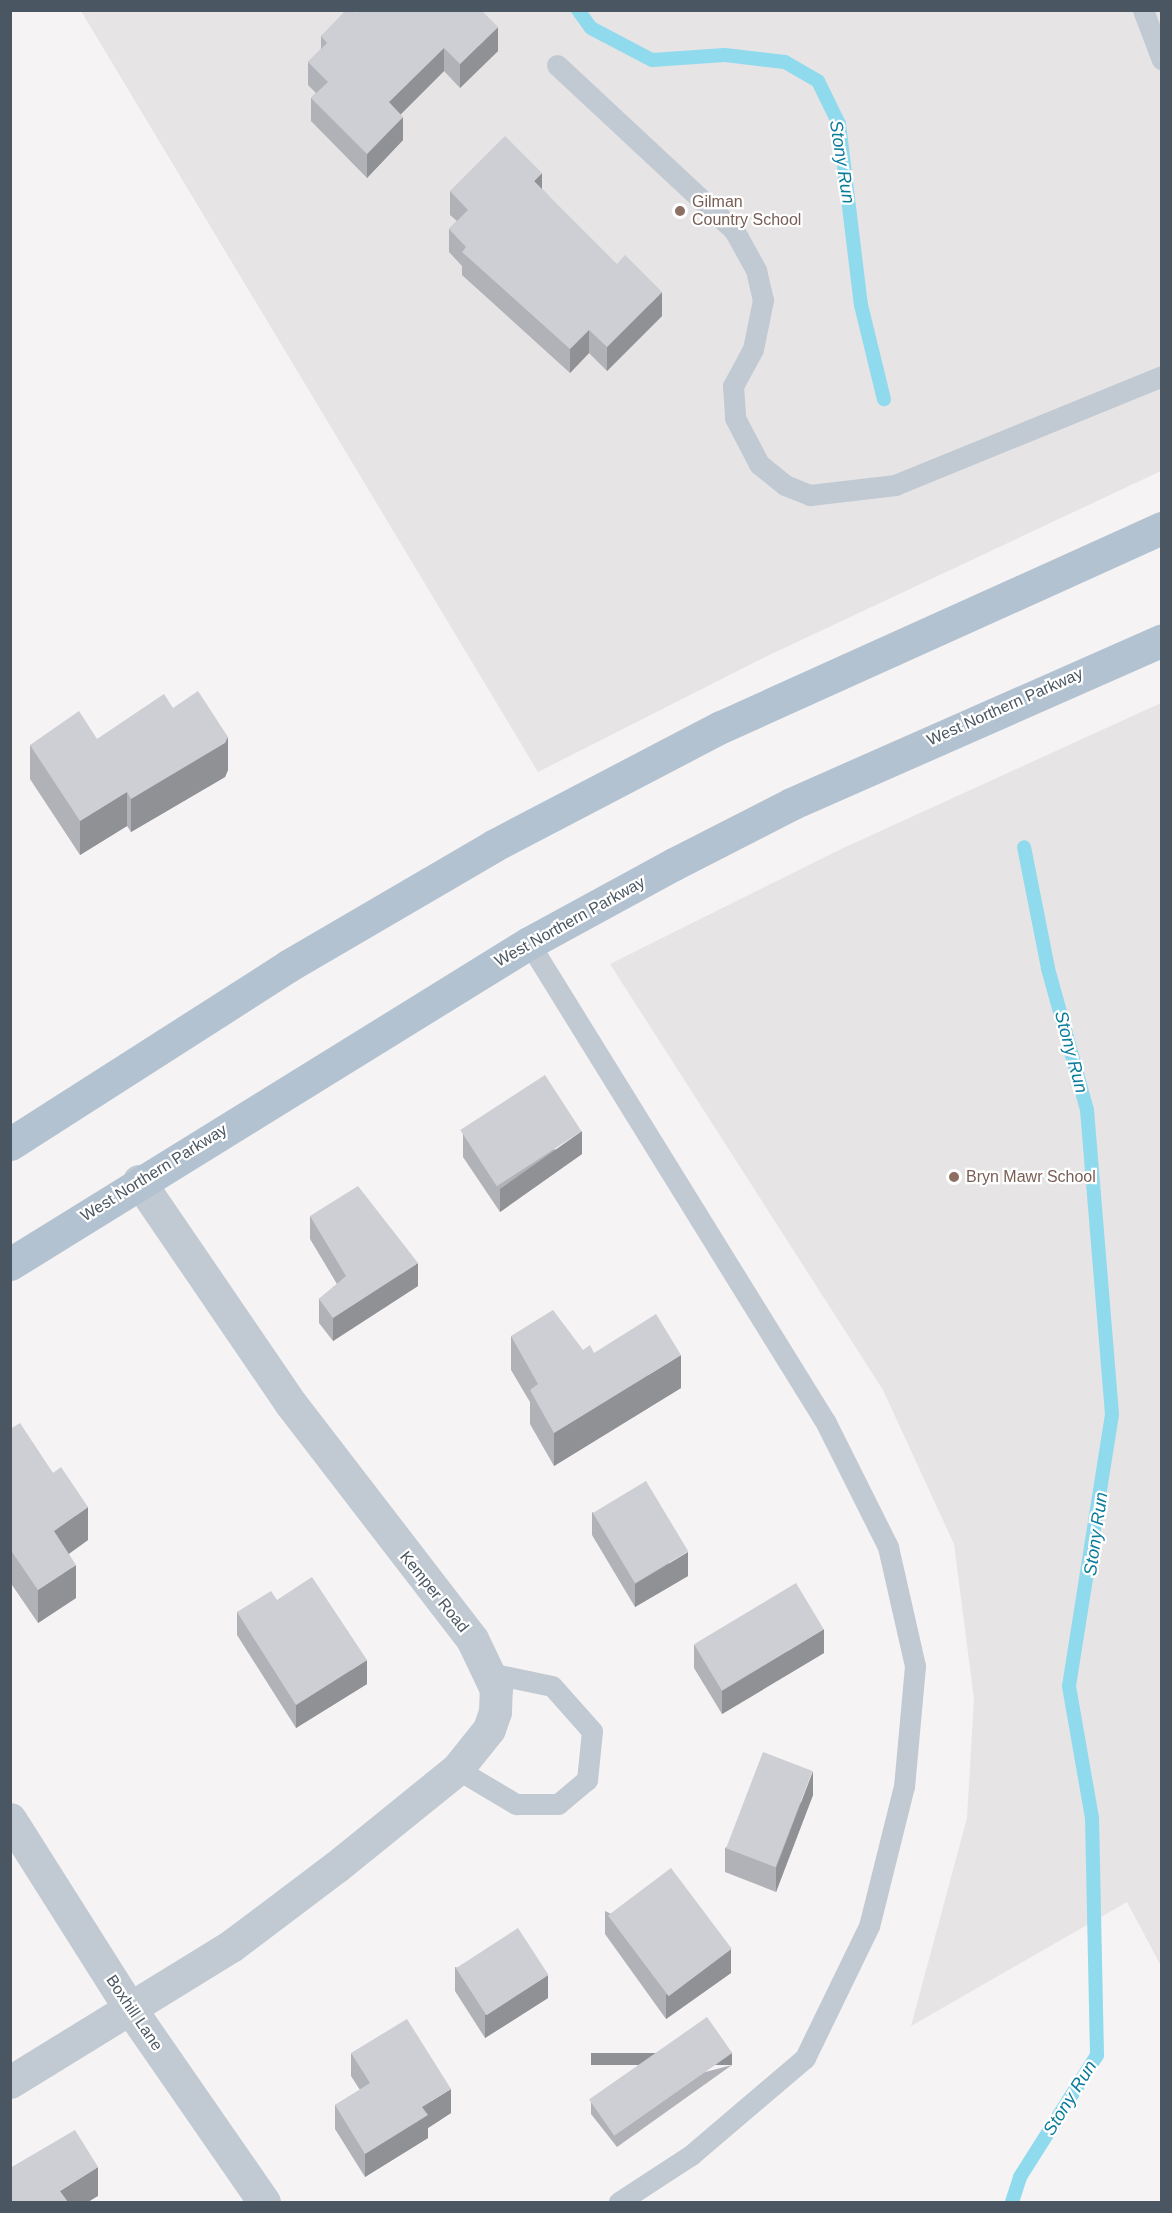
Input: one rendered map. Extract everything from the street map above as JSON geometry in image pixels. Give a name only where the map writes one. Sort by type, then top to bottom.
[{"type":"main road","points":[[10,1144],[288,966],[493,846],[721,727],[1161,528]]},
{"type":"main road","name":"West Northern Parkway","points":[[10,1264],[139,1180],[529,943],[791,804],[1161,640]]},
{"type":"street","name":"Kemper Road","points":[[10,2082],[231,1946],[457,1769],[484,1737],[495,1712],[496,1689],[472,1639],[291,1404],[139,1180]]},
{"type":"street","name":"Boxhill Lane","points":[[10,1819],[129,2007],[264,2202]]},
{"type":"lane","points":[[1143,10],[1161,60]]},
{"type":"lane","points":[[557,65],[734,230],[756,270],[763,300],[753,349],[733,386],[735,418],[759,464],[785,485],[810,495],[895,485],[1161,376]]},
{"type":"lane","points":[[529,943],[826,1422],[888,1547],[915,1666],[904,1786],[869,1926],[805,2058],[691,2155],[620,2202]]},
{"type":"lane","points":[[457,1769],[516,1804],[558,1804],[587,1780],[592,1731],[552,1686],[489,1673]]},
{"type":"shaded area","name":"Gilman Country School","points":[[81,11],[1161,11],[1161,471],[765,657],[538,772]]},
{"type":"shaded area","name":"Bryn Mawr School","points":[[1161,703],[1161,1966],[1127,1902],[911,2026],[967,1818],[974,1699],[954,1544],[883,1390],[610,964],[839,850]]},
{"type":"building","points":[[346,10],[353,10],[355,13],[358,10],[481,10],[498,27],[460,64],[444,48],[389,102],[403,117],[367,154],[311,98],[328,82],[308,62],[327,43],[321,36]]},
{"type":"building","points":[[505,136],[542,173],[534,181],[617,264],[625,255],[662,292],[607,347],[589,330],[570,349],[462,252],[466,247],[449,229],[468,210],[450,191]]},
{"type":"building","points":[[198,691],[228,737],[225,743],[131,799],[127,792],[80,821],[30,745],[79,711],[97,739],[164,694],[173,708]]},
{"type":"building","points":[[545,1075],[581,1131],[497,1186],[460,1130]]},
{"type":"building","points":[[358,1186],[418,1263],[333,1318],[319,1299],[346,1276],[310,1216]]},
{"type":"building","points":[[553,1310],[583,1350],[590,1345],[594,1353],[656,1314],[681,1355],[554,1433],[530,1390],[538,1384],[511,1336]]},
{"type":"building","points":[[20,1423],[53,1473],[61,1467],[88,1507],[54,1531],[76,1565],[38,1590],[10,1549],[10,1429]]},
{"type":"building","points":[[646,1481],[688,1551],[635,1583],[593,1513]]},
{"type":"building","points":[[312,1577],[367,1660],[296,1705],[237,1612],[271,1591],[277,1600]]},
{"type":"building","points":[[796,1583],[824,1629],[722,1691],[694,1644]]},
{"type":"building","points":[[763,1752],[812,1771],[776,1867],[726,1848]]},
{"type":"building","points":[[671,1868],[732,1949],[669,1996],[608,1916]]},
{"type":"building","points":[[518,1928],[548,1975],[486,2015],[456,1968]]},
{"type":"building","points":[[707,2017],[732,2053],[614,2136],[589,2100]]},
{"type":"building","points":[[407,2019],[451,2089],[422,2107],[428,2115],[365,2154],[335,2105],[370,2083],[351,2053]]},
{"type":"building","points":[[75,2130],[98,2167],[60,2191],[68,2202],[10,2202],[10,2168]]},
{"type":"waterway","name":"Stony Run","points":[[578,10],[591,28],[652,60],[725,55],[785,62],[818,81],[839,124],[861,305],[884,399]]},
{"type":"waterway","name":"Stony Run","points":[[1012,2202],[1020,2177],[1097,2055],[1092,1818],[1069,1686],[1112,1414],[1087,1110],[1048,968],[1024,847]]},
{"type":"place","name":"Gilman Country School","points":[[680,211]]},
{"type":"place","name":"Bryn Mawr School","points":[[954,1177]]}]
